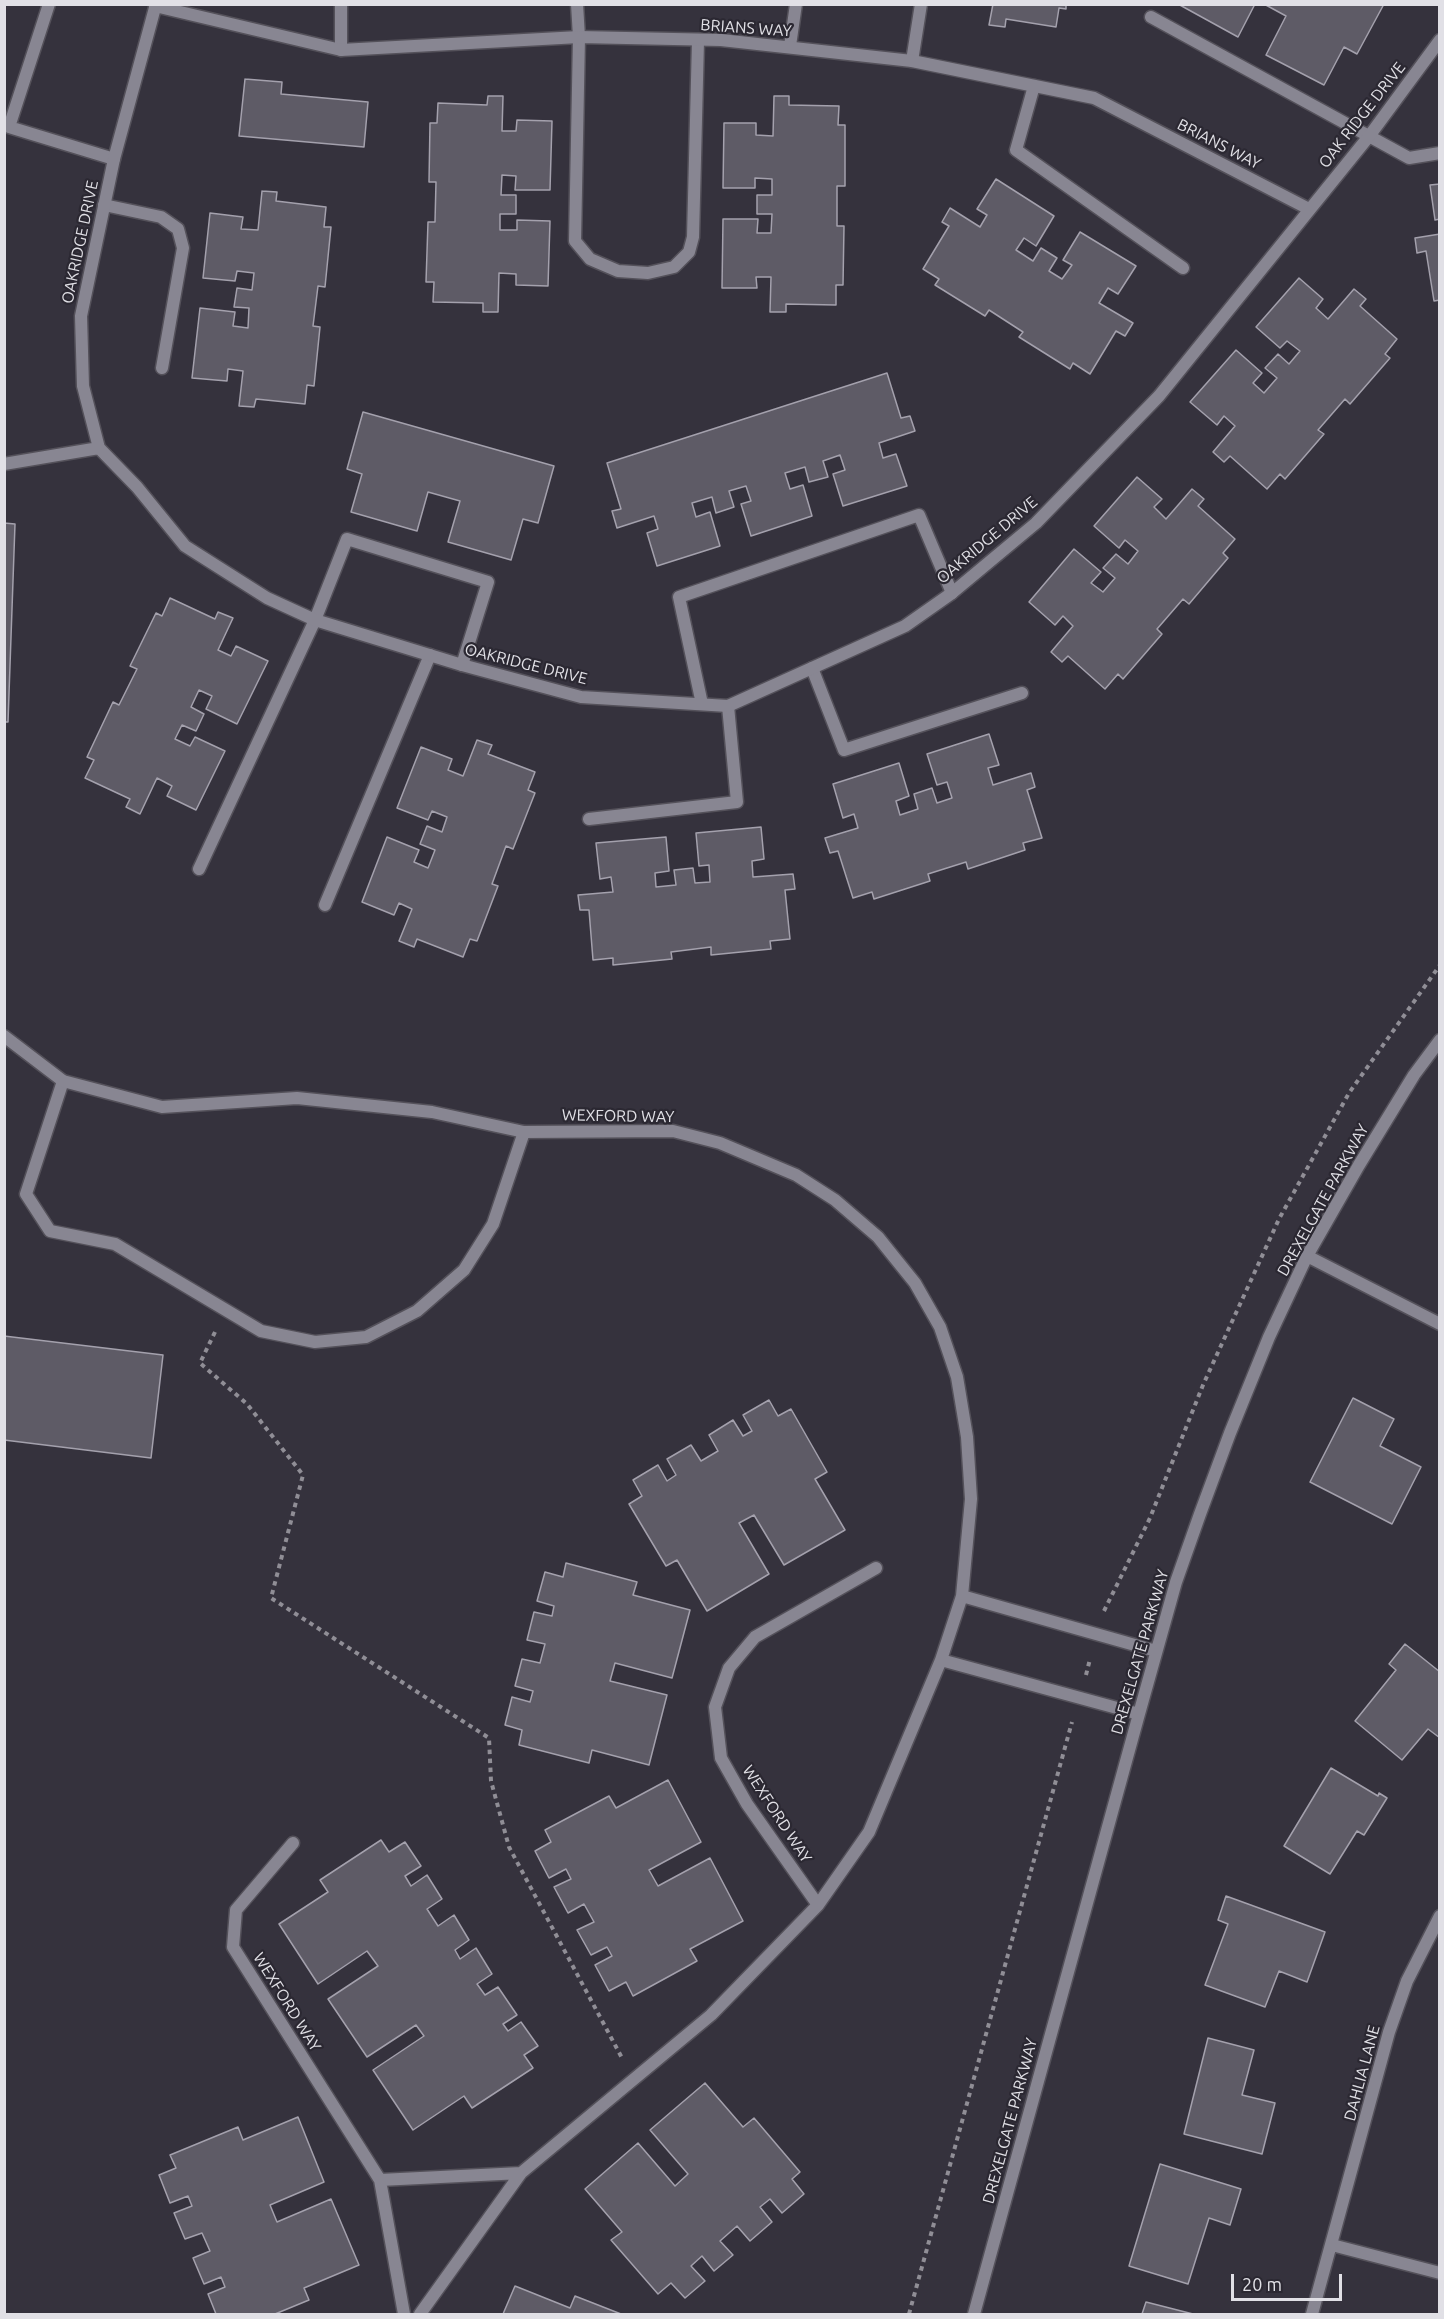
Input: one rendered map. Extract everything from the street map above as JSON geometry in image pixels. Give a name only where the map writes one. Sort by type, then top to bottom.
[{"type":"street","points":[[49,4],[9,127],[114,159]]},
{"type":"street","points":[[340,50],[341,4]]},
{"type":"street","points":[[577,4],[579,37],[575,241],[590,259],[618,271],[648,273],[674,267],[689,252],[693,237],[698,41]]},
{"type":"street","points":[[790,46],[796,4]]},
{"type":"street","points":[[912,61],[921,4]]},
{"type":"street","name":"OAKRIDGE DRIVE","points":[[156,5],[114,159],[81,316],[83,386],[99,448],[137,487],[185,546],[267,598],[315,620],[462,665],[581,696],[728,706],[905,626],[952,593],[1036,523],[1159,396],[1309,209]]},
{"type":"street","name":"BRIANS WAY","points":[[156,5],[340,50],[579,37],[721,40],[912,61],[1095,98],[1309,209]]},
{"type":"street","points":[[1151,18],[1409,158],[1440,153]]},
{"type":"street","name":"OAK RIDGE DRIVE","points":[[1309,209],[1370,135],[1440,40]]},
{"type":"street","points":[[1034,86],[1016,150],[1183,268]]},
{"type":"street","points":[[104,205],[161,217],[178,229],[183,249],[162,368]]},
{"type":"street","points":[[4,464],[99,448]]},
{"type":"street","points":[[702,704],[679,597],[919,515],[952,593]]},
{"type":"street","points":[[199,869],[315,620],[347,539],[488,582],[462,665]]},
{"type":"street","points":[[325,905],[430,655]]},
{"type":"street","points":[[812,668],[844,750],[1022,693]]},
{"type":"street","points":[[589,819],[737,801],[728,706]]},
{"type":"street","name":"WEXFORD WAY","points":[[4,1035],[63,1081],[162,1107],[297,1098],[432,1112],[524,1132],[673,1131],[720,1143],[796,1175],[835,1200],[878,1237],[915,1283],[940,1327],[957,1377],[967,1437],[971,1499],[962,1596],[941,1660],[869,1832],[818,1905],[711,2015],[521,2173],[420,2314]]},
{"type":"street","name":"DREXELGATE PARKWAY","points":[[974,2314],[1176,1582],[1230,1433],[1269,1337],[1308,1256],[1359,1165],[1414,1076],[1440,1040]]},
{"type":"street","points":[[63,1081],[26,1194],[50,1231],[115,1244],[261,1331],[315,1342],[366,1337],[417,1311],[464,1270],[493,1224],[524,1132]]},
{"type":"street","points":[[1308,1256],[1440,1324]]},
{"type":"street","name":"WEXFORD WAY","points":[[818,1905],[747,1804],[721,1758],[715,1707],[729,1668],[755,1637],[876,1568]]},
{"type":"street","points":[[962,1596],[1156,1651]]},
{"type":"street","points":[[941,1660],[1138,1714]]},
{"type":"street","name":"WEXFORD WAY","points":[[293,1843],[236,1910],[233,1947],[380,2180],[404,2314]]},
{"type":"street","name":"DAHLIA LANE","points":[[1312,2314],[1389,2032],[1407,1981],[1440,1916]]},
{"type":"street","points":[[380,2180],[521,2173]]},
{"type":"street","points":[[1332,2245],[1440,2272]]},
{"type":"path","points":[[909,2314],[1104,1610],[1150,1518],[1203,1385],[1280,1219],[1349,1093],[1440,965]]},
{"type":"path","points":[[226,1310],[200,1363],[247,1404],[303,1475],[271,1598],[489,1738],[491,1781],[509,1847],[634,2079]]},
{"type":"building","points":[[993,4],[1066,4],[1066,9],[1059,8],[1056,27],[1006,19],[1005,27],[989,25]]},
{"type":"building","points":[[1178,4],[1255,4],[1238,37]]},
{"type":"building","points":[[1264,4],[1384,4],[1357,54],[1344,47],[1324,85],[1266,55],[1286,16]]},
{"type":"building","points":[[245,79],[282,82],[281,94],[368,102],[364,147],[239,136]]},
{"type":"building","points":[[488,96],[503,96],[502,131],[516,131],[517,120],[552,121],[550,190],[515,190],[516,176],[502,175],[501,195],[516,195],[516,214],[500,214],[500,230],[517,230],[517,220],[550,221],[548,286],[516,285],[516,274],[499,273],[498,312],[483,312],[483,303],[433,302],[434,282],[426,282],[428,222],[435,222],[436,182],[429,182],[430,123],[437,123],[438,103],[487,105]]},
{"type":"building","points":[[774,96],[789,96],[789,105],[839,106],[838,125],[845,125],[845,186],[837,186],[837,226],[844,226],[843,285],[836,285],[836,305],[786,304],[786,312],[770,312],[771,277],[756,277],[757,288],[722,288],[723,219],[758,219],[757,233],[771,233],[772,214],[757,214],[757,195],[772,195],[772,179],[755,178],[755,188],[723,188],[724,123],[756,123],[756,135],[773,136]]},
{"type":"building","points":[[996,179],[1054,216],[1036,246],[1024,238],[1016,250],[1033,261],[1041,248],[1057,258],[1049,271],[1062,279],[1072,265],[1063,260],[1080,232],[1136,266],[1118,294],[1108,288],[1099,303],[1133,323],[1125,336],[1116,331],[1090,374],[1073,363],[1070,369],[1019,337],[1023,332],[989,310],[985,316],[935,285],[939,279],[923,269],[949,226],[942,222],[950,208],[980,227],[987,215],[977,209]]},
{"type":"building","points":[[1440,184],[1440,219],[1435,220],[1430,185]]},
{"type":"building","points":[[262,191],[277,192],[276,201],[326,207],[324,227],[331,227],[325,287],[318,286],[313,326],[320,327],[314,386],[307,385],[305,404],[256,399],[254,407],[239,406],[243,371],[228,369],[227,381],[192,378],[200,308],[235,312],[233,326],[248,328],[249,308],[234,307],[237,288],[252,290],[254,273],[237,271],[235,281],[203,278],[210,213],[243,217],[241,229],[258,230]]},
{"type":"building","points":[[1440,234],[1440,300],[1434,301],[1426,251],[1417,253],[1415,238]]},
{"type":"building","points":[[1299,278],[1323,299],[1316,308],[1328,319],[1354,289],[1366,299],[1360,306],[1397,339],[1385,354],[1390,358],[1350,404],[1345,399],[1318,430],[1324,434],[1285,479],[1280,474],[1267,489],[1230,456],[1224,462],[1213,452],[1235,426],[1224,416],[1217,425],[1190,402],[1236,350],[1262,373],[1253,383],[1264,393],[1277,378],[1265,368],[1278,354],[1289,364],[1300,351],[1287,341],[1280,348],[1256,327]]},
{"type":"building","points":[[887,373],[901,418],[910,416],[915,431],[879,443],[883,458],[896,454],[907,486],[843,506],[833,474],[845,470],[840,455],[823,461],[828,477],[809,482],[805,467],[785,473],[790,489],[803,485],[812,516],[751,536],[741,504],[751,501],[746,486],[729,491],[734,507],[716,513],[712,497],[692,503],[696,517],[710,512],[720,546],[657,566],[647,533],[658,529],[654,516],[617,528],[612,511],[621,509],[607,463]]},
{"type":"building","points":[[363,412],[554,466],[538,523],[523,519],[511,560],[448,542],[460,501],[428,492],[417,531],[351,512],[362,474],[347,469]]},
{"type":"building","points":[[1137,477],[1162,499],[1154,507],[1166,519],[1192,489],[1204,499],[1198,506],[1235,539],[1223,553],[1228,558],[1189,604],[1183,599],[1157,629],[1162,634],[1123,679],[1118,674],[1105,689],[1068,656],[1062,662],[1051,652],[1073,626],[1063,616],[1055,625],[1029,602],[1074,549],[1101,572],[1091,583],[1103,592],[1115,578],[1103,568],[1116,554],[1128,564],[1138,551],[1125,540],[1119,548],[1094,526]]},
{"type":"building","points":[[4,523],[15,524],[8,722],[4,722]]},
{"type":"building","points":[[170,598],[215,619],[218,612],[233,618],[218,650],[231,656],[236,646],[268,661],[237,724],[206,709],[212,696],[199,690],[191,707],[204,714],[196,731],[182,725],[175,739],[190,746],[195,737],[225,751],[196,810],[167,796],[172,786],[157,778],[140,814],[126,807],[130,799],[85,778],[94,760],[87,757],[113,702],[119,705],[137,669],[130,666],[156,613],[162,616]]},
{"type":"building","points":[[989,734],[999,765],[988,768],[993,785],[1031,773],[1035,787],[1027,790],[1042,838],[1023,843],[1025,850],[968,869],[966,862],[928,874],[930,881],[874,899],[872,892],[853,898],[838,851],[830,853],[825,838],[858,828],[854,814],[843,818],[833,784],[899,763],[909,796],[896,801],[900,815],[918,809],[914,794],[932,788],[937,803],[952,798],[947,782],[937,785],[927,754]]},
{"type":"building","points":[[477,740],[492,745],[488,754],[535,772],[528,790],[535,793],[513,849],[506,846],[492,884],[498,886],[477,941],[470,939],[463,957],[417,939],[414,947],[399,941],[412,909],[399,903],[394,915],[362,902],[387,837],[419,850],[414,862],[428,868],[435,850],[420,844],[427,826],[442,832],[447,817],[432,811],[428,820],[397,808],[421,747],[452,759],[448,770],[463,776]]},
{"type":"building","points":[[761,827],[764,859],[752,861],[753,877],[793,874],[795,889],[785,890],[790,939],[770,941],[771,949],[711,955],[711,947],[671,952],[672,959],[613,965],[613,958],[593,960],[589,910],[580,910],[578,895],[613,892],[611,877],[600,879],[596,843],[666,837],[669,871],[655,873],[656,887],[676,885],[674,870],[693,868],[695,883],[710,882],[709,865],[699,866],[696,833]]},
{"type":"building","points":[[4,1336],[163,1355],[151,1458],[4,1440]]},
{"type":"building","points":[[1353,1398],[1394,1419],[1380,1446],[1421,1467],[1392,1524],[1310,1482]]},
{"type":"building","points":[[769,1400],[778,1416],[791,1409],[827,1472],[815,1479],[845,1530],[784,1565],[754,1515],[739,1523],[769,1574],[707,1611],[677,1560],[666,1566],[629,1504],[642,1496],[633,1480],[658,1465],[667,1481],[676,1475],[667,1459],[691,1445],[701,1461],[718,1451],[709,1435],[733,1420],[743,1436],[752,1431],[743,1415]]},
{"type":"building","points":[[566,1563],[637,1582],[633,1595],[690,1610],[672,1678],[615,1663],[610,1681],[667,1695],[649,1765],[592,1750],[589,1763],[519,1745],[522,1730],[505,1725],[512,1697],[530,1702],[533,1691],[515,1686],[522,1659],[540,1663],[545,1644],[527,1640],[534,1612],[552,1616],[554,1606],[537,1601],[545,1572],[563,1577]]},
{"type":"building","points":[[1405,1644],[1440,1672],[1440,1738],[1428,1729],[1402,1760],[1355,1721],[1396,1670],[1389,1664]]},
{"type":"building","points":[[1331,1768],[1378,1796],[1379,1793],[1387,1798],[1364,1835],[1357,1831],[1330,1874],[1284,1846]]},
{"type":"building","points":[[668,1780],[701,1842],[649,1870],[658,1886],[710,1858],[743,1921],[690,1949],[697,1961],[633,1996],[626,1982],[609,1991],[595,1965],[612,1956],[607,1947],[591,1955],[577,1930],[594,1922],[584,1904],[568,1913],[554,1887],[571,1879],[566,1869],[549,1878],[535,1851],[551,1842],[545,1830],[609,1796],[616,1808]]},
{"type":"building","points":[[381,1840],[389,1852],[405,1842],[421,1866],[405,1876],[411,1886],[427,1875],[442,1899],[427,1909],[438,1926],[454,1915],[469,1940],[455,1950],[460,1959],[476,1948],[492,1974],[477,1984],[485,1995],[498,1987],[517,2015],[503,2024],[508,2031],[521,2022],[538,2046],[524,2055],[533,2068],[472,2108],[464,2096],[413,2130],[373,2070],[424,2036],[416,2025],[367,2057],[328,1999],[378,1966],[367,1951],[318,1984],[279,1924],[328,1892],[320,1880]]},
{"type":"building","points":[[1226,1896],[1325,1932],[1307,1982],[1279,1971],[1265,2007],[1205,1985],[1228,1924],[1218,1920]]},
{"type":"building","points":[[1208,2038],[1254,2050],[1242,2095],[1275,2103],[1262,2154],[1184,2134]]},
{"type":"building","points":[[705,2083],[743,2127],[754,2118],[800,2172],[792,2179],[804,2194],[782,2213],[770,2199],[760,2207],[772,2222],[750,2241],[737,2226],[720,2241],[733,2255],[714,2271],[702,2256],[691,2266],[705,2281],[685,2298],[671,2283],[658,2294],[611,2240],[622,2232],[585,2189],[638,2143],[675,2186],[688,2174],[650,2130]]},
{"type":"building","points":[[298,2117],[324,2182],[270,2205],[277,2222],[331,2199],[359,2265],[304,2288],[309,2300],[275,2314],[216,2314],[208,2294],[225,2287],[221,2277],[204,2284],[193,2258],[210,2251],[202,2233],[185,2239],[174,2213],[192,2206],[188,2196],[170,2203],[159,2175],[176,2168],[170,2155],[238,2127],[243,2140]]},
{"type":"building","points":[[1160,2164],[1241,2189],[1230,2225],[1209,2218],[1188,2284],[1129,2266]]},
{"type":"building","points":[[515,2286],[570,2308],[575,2296],[621,2314],[503,2314]]},
{"type":"building","points":[[1146,2302],[1193,2314],[1142,2314]]}]
